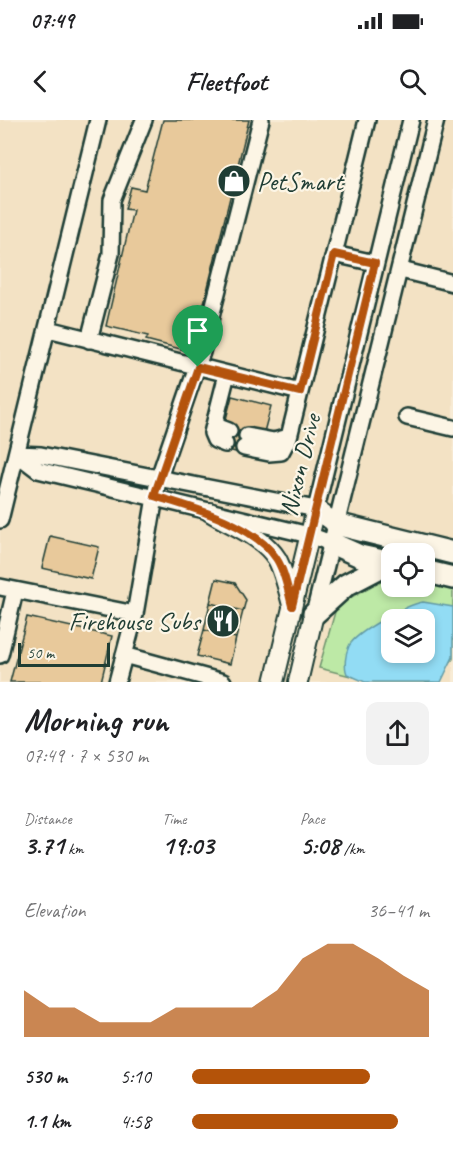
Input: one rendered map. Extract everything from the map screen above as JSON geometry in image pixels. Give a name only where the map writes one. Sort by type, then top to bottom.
[{"type":"highway","points":[[334,534],[453,553]]},
{"type":"highway","points":[[334,534],[360,556],[381,561]]},
{"type":"highway","points":[[314,614],[346,585],[381,568]]},
{"type":"highway","points":[[435,574],[453,578]]},
{"type":"main road","points":[[316,509],[334,534]]},
{"type":"main road","name":"Nixon Drive","points":[[274,682],[316,509]]},
{"type":"main road","points":[[210,512],[259,540],[269,549],[277,559],[292,606]]},
{"type":"main road","name":"Nixon Drive","points":[[298,682],[314,614]]},
{"type":"street","points":[[0,520],[98,120]]},
{"type":"street","points":[[89,340],[111,254],[112,200],[144,120]]},
{"type":"street","points":[[117,682],[135,614],[158,480],[198,367],[261,120]]},
{"type":"street","points":[[246,442],[269,453],[281,452],[289,436],[367,120]]},
{"type":"street","name":"Nixon Drive","points":[[316,509],[411,120]]},
{"type":"street","name":"Nixon Drive","points":[[314,614],[401,270],[436,120]]},
{"type":"street","points":[[334,254],[375,263]]},
{"type":"street","points":[[401,270],[453,283]]},
{"type":"street","points":[[48,329],[300,392]]},
{"type":"street","points":[[226,374],[216,426],[227,437]]},
{"type":"street","points":[[407,417],[453,429]]},
{"type":"street","points":[[17,454],[41,455],[158,480],[206,486],[316,509]]},
{"type":"street","points":[[17,454],[38,470],[309,535],[334,534]]},
{"type":"street","points":[[0,587],[135,614]]},
{"type":"street","points":[[0,655],[15,591]]},
{"type":"street","points":[[124,655],[223,682]]},
{"type":"shaded area","points":[[0,120],[453,120],[453,682],[0,682]]},
{"type":"green space","points":[[381,581],[381,597],[435,597],[435,581],[453,586],[453,659],[434,682],[374,682],[319,668],[337,605]]},
{"type":"water","points":[[423,602],[453,607],[453,657],[441,682],[365,682],[347,674],[345,668],[349,646],[361,634],[381,621],[381,663],[435,663],[435,609],[404,609]]},
{"type":"building","points":[[163,120],[249,120],[192,352],[146,340],[148,336],[106,326],[133,210],[125,209],[131,187],[145,190]]},
{"type":"building","points":[[232,396],[271,406],[264,432],[250,428],[243,454],[224,449],[225,423]]},
{"type":"building","points":[[50,536],[99,547],[91,579],[42,568]]},
{"type":"building","points":[[216,579],[235,583],[246,600],[243,611],[210,603]]},
{"type":"building","name":"Firehouse Subs","points":[[210,603],[243,611],[236,638],[204,630]]},
{"type":"building","points":[[27,617],[112,636],[101,682],[10,682]]},
{"type":"building","points":[[204,630],[236,638],[230,664],[197,656]]},
{"type":"place","name":"PetSmart","points":[[234,181]]},
{"type":"place","name":"Firehouse Subs","points":[[223,621]]},
{"type":"route","points":[[334,254],[375,263],[292,606],[277,559],[259,540],[210,512],[154,496],[198,367],[300,392],[334,254]]}]
